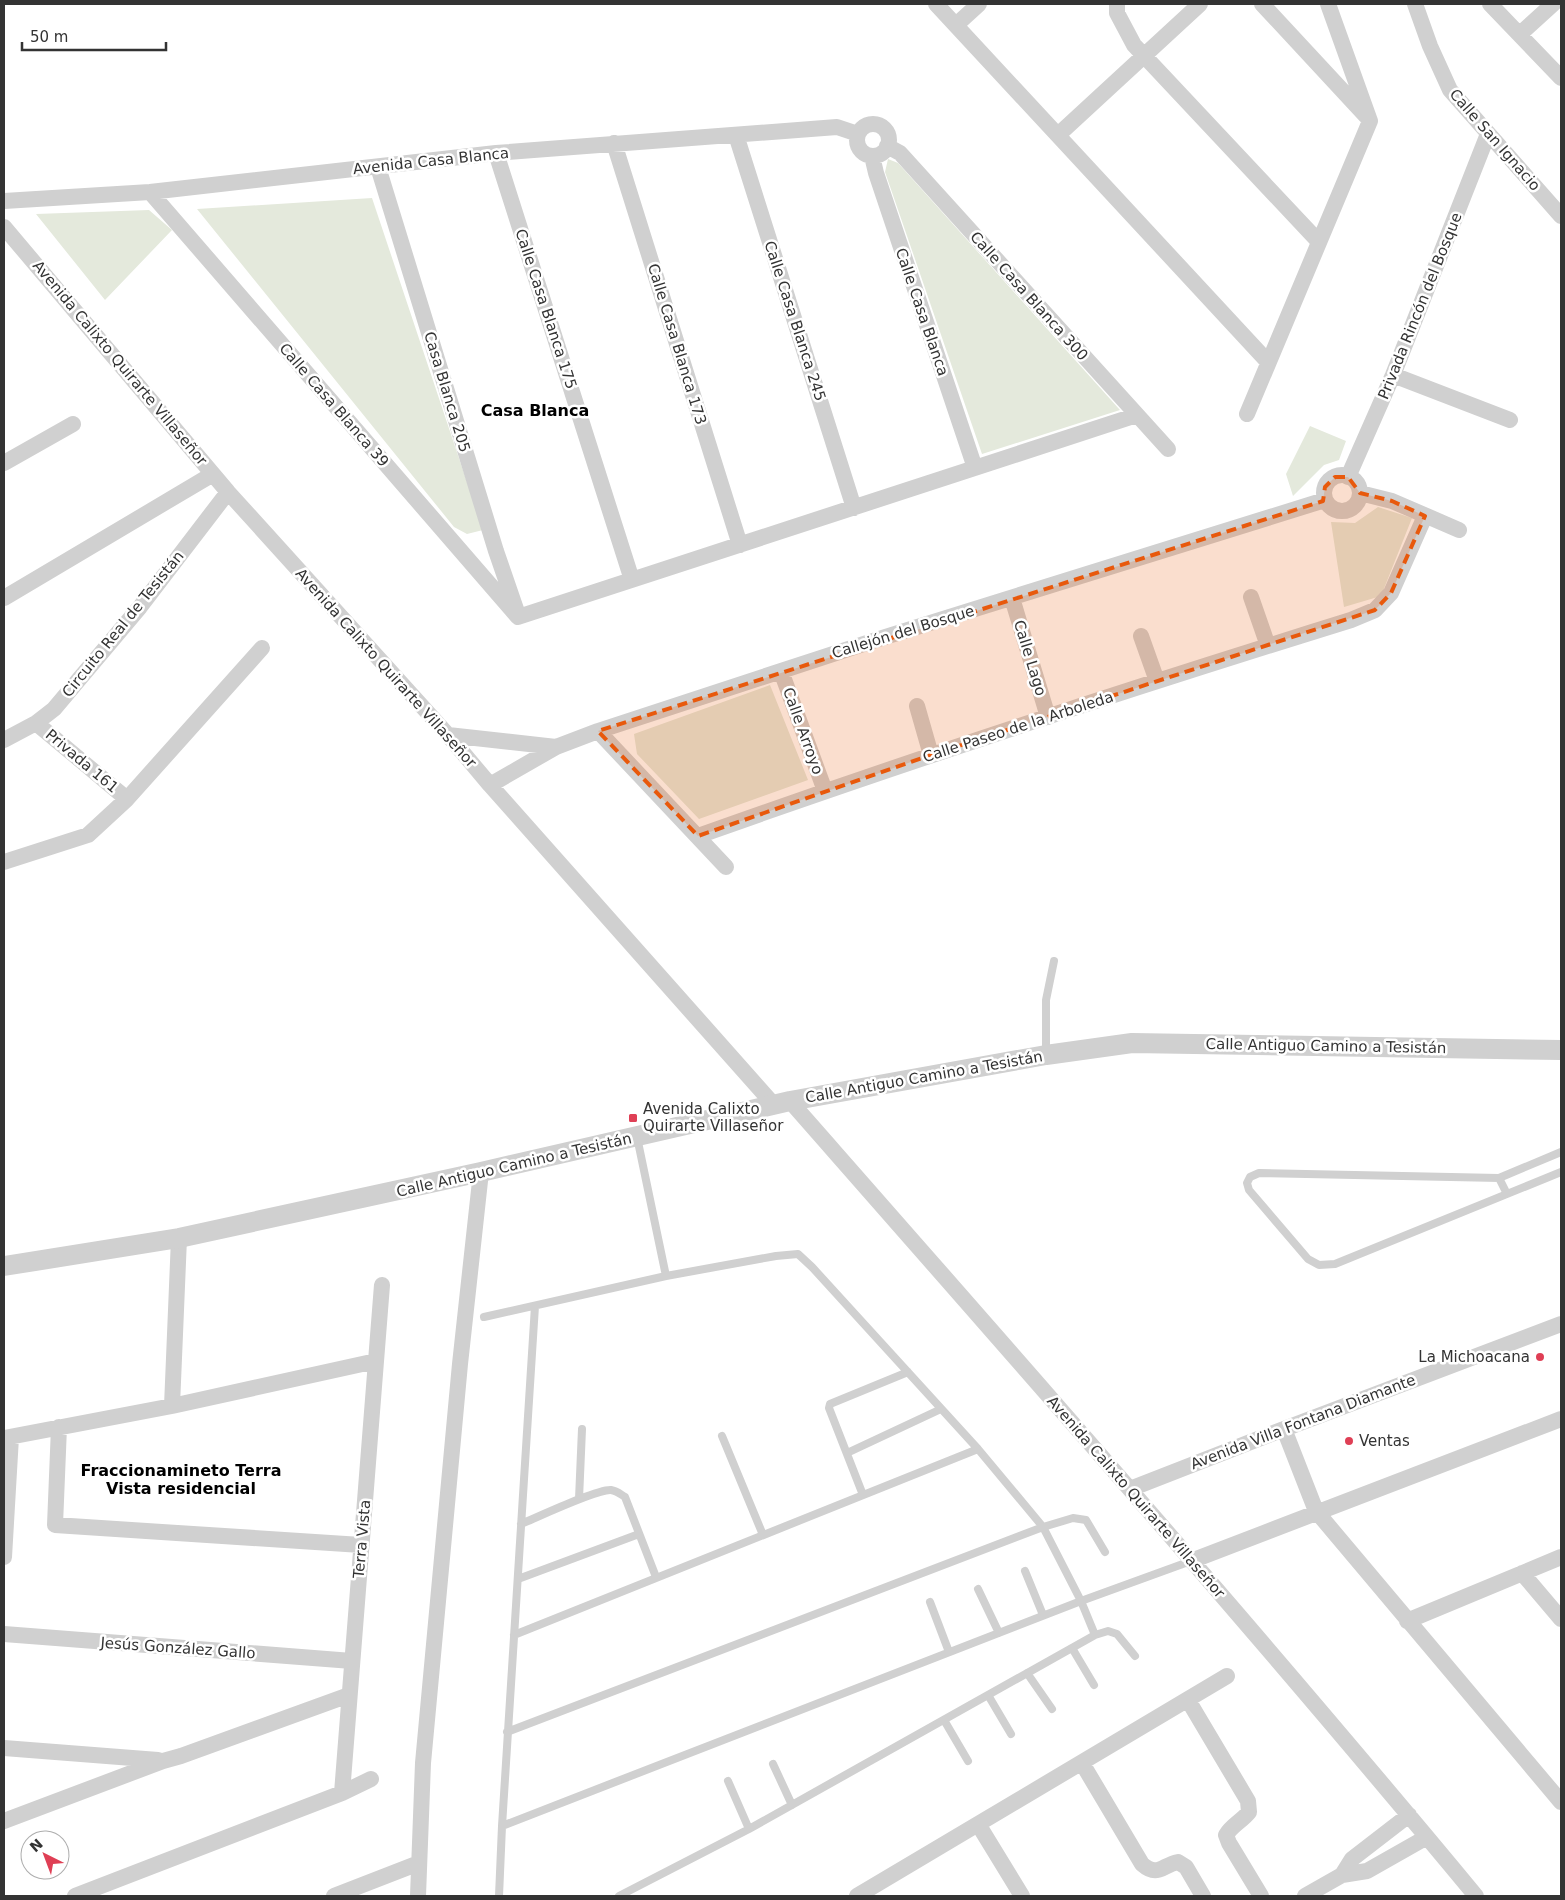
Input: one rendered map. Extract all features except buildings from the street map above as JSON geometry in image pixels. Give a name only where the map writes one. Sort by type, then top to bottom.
[{"type":"street","points":[[936,4],[1268,362]]},
{"type":"street","points":[[956,25],[978,4]]},
{"type":"street","points":[[1116,4],[1117,13],[1134,45],[1319,242]]},
{"type":"street","points":[[1058,135],[1200,4]]},
{"type":"street","points":[[1262,4],[1370,121]]},
{"type":"street","points":[[1247,414],[1370,121],[1328,4]]},
{"type":"street","name":"Calle San Ignacio","points":[[1415,4],[1430,46],[1450,90],[1561,216]]},
{"type":"street","points":[[1490,4],[1561,78]]},
{"type":"street","points":[[1520,34],[1553,4]]},
{"type":"street","points":[[867,125],[879,126],[888,134],[887,146],[884,152],[872,156],[861,151],[857,140],[858,134],[867,125]]},
{"type":"street","name":"Avenida Casa Blanca","points":[[4,201],[150,192],[496,153],[614,143],[836,128],[858,134]]},
{"type":"street","name":"Privada Rincón del Bosque","points":[[1348,477],[1393,375],[1488,134]]},
{"type":"street","name":"Calle Casa Blanca 245","points":[[736,135],[854,508]]},
{"type":"street","name":"Calle Casa Blanca 173","points":[[614,143],[740,545]]},
{"type":"street","name":"Calle Casa Blanca 300","points":[[887,146],[900,153],[1168,449]]},
{"type":"street","name":"Calle Casa Blanca 175","points":[[496,153],[632,580]]},
{"type":"street","name":"Calle Casa Blanca","points":[[872,156],[876,174],[975,468]]},
{"type":"street","name":"Casa Blanca 205","points":[[378,167],[518,617]]},
{"type":"street","name":"Calle Casa Blanca 39","points":[[150,192],[518,617]]},
{"type":"street","name":"Avenida Calixto Quirarte Villaseñor","points":[[4,227],[228,492],[448,735],[490,785],[782,1103],[1130,1489],[1476,1896]]},
{"type":"street","points":[[1393,375],[1510,420]]},
{"type":"street","points":[[518,617],[1137,415]]},
{"type":"street","points":[[4,463],[73,424]]},
{"type":"street","points":[[4,598],[213,474]]},
{"type":"street","points":[[1335,477],[1348,477],[1358,486],[1360,493],[1355,506],[1349,510],[1335,510],[1325,500],[1324,494],[1329,481],[1335,477]]},
{"type":"street","name":"Circuito Real de Tesistán","points":[[4,740],[36,723],[54,709],[140,607],[228,492]]},
{"type":"street","points":[[1360,493],[1392,501],[1459,530]]},
{"type":"street","name":"Callejón del Bosque","points":[[490,785],[556,748],[598,731],[781,671],[1325,500]]},
{"type":"street","name":"Calle Paseo de la Arboleda","points":[[698,836],[931,755],[1351,620],[1374,610],[1391,593],[1425,516]]},
{"type":"street","points":[[1251,597],[1268,646]]},
{"type":"street","name":"Calle Lago","points":[[1012,598],[1048,718]]},
{"type":"street","points":[[1141,636],[1157,681]]},
{"type":"street","points":[[4,862],[88,835],[127,799],[262,648]]},
{"type":"street","name":"Calle Arroyo","points":[[781,671],[825,791]]},
{"type":"street","points":[[917,706],[931,755]]},
{"type":"street","name":"Privada 161","points":[[36,723],[127,799]]},
{"type":"street","points":[[598,731],[726,868]]},
{"type":"street","points":[[448,735],[556,748]]},
{"type":"street","name":"Calle Antiguo Camino a Tesistán","points":[[4,1266],[179,1238],[481,1172],[782,1103],[1046,1055],[1132,1043],[1561,1050]]},
{"type":"street","points":[[418,1896],[423,1763],[459,1374],[481,1172]]},
{"type":"street","points":[[172,1406],[179,1238]]},
{"type":"street","name":"Terra Vista","points":[[342,1793],[382,1285]]},
{"type":"street","name":"Avenida Villa Fontana Diamante","points":[[1130,1489],[1561,1324]]},
{"type":"street","points":[[4,1557],[7,1437],[172,1406],[376,1361]]},
{"type":"street","points":[[1191,1560],[1561,1419]]},
{"type":"street","points":[[59,1427],[55,1525],[361,1545]]},
{"type":"street","points":[[1284,1429],[1316,1511],[1561,1802]]},
{"type":"street","points":[[1407,1621],[1561,1557]]},
{"type":"street","points":[[1522,1573],[1561,1619]]},
{"type":"street","name":"Jesús González Gallo","points":[[4,1634],[352,1661]]},
{"type":"street","points":[[857,1896],[878,1891],[978,1824],[1227,1676]]},
{"type":"street","points":[[4,1821],[163,1761],[349,1695]]},
{"type":"street","points":[[1188,1700],[1248,1801],[1249,1812],[1226,1835],[1260,1896]]},
{"type":"street","points":[[4,1748],[163,1761]]},
{"type":"street","points":[[1082,1763],[1142,1864],[1150,1870],[1159,1870],[1171,1863],[1178,1862],[1186,1867],[1203,1896]]},
{"type":"street","points":[[75,1896],[342,1793],[371,1779]]},
{"type":"street","points":[[1342,1874],[1352,1859],[1409,1815]]},
{"type":"street","points":[[978,1824],[1022,1896]]},
{"type":"street","points":[[1305,1896],[1342,1874],[1367,1871],[1427,1837]]},
{"type":"street","points":[[334,1896],[419,1863]]},
{"type":"lane","points":[[1046,1055],[1048,1041],[1046,1000],[1054,960]]},
{"type":"lane","points":[[637,1137],[666,1276]]},
{"type":"lane","points":[[1561,1152],[1499,1178],[1258,1173],[1250,1177],[1247,1183],[1249,1190],[1308,1259],[1320,1265],[1335,1264],[1561,1172]]},
{"type":"lane","points":[[1499,1178],[1507,1194]]},
{"type":"lane","points":[[484,1317],[666,1276],[776,1256],[798,1254],[978,1449],[1043,1526],[1081,1601],[1095,1635]]},
{"type":"lane","points":[[499,1896],[507,1732],[535,1306]]},
{"type":"lane","points":[[863,1495],[829,1408],[830,1404],[908,1372]]},
{"type":"lane","points":[[847,1453],[941,1409]]},
{"type":"lane","points":[[579,1499],[582,1429]]},
{"type":"lane","points":[[722,1436],[762,1535]]},
{"type":"lane","points":[[514,1635],[978,1449]]},
{"type":"lane","points":[[521,1524],[579,1499],[610,1490],[619,1492],[625,1497],[656,1577]]},
{"type":"lane","points":[[507,1732],[1043,1526],[1072,1518],[1086,1520],[1105,1552]]},
{"type":"lane","points":[[518,1579],[639,1534]]},
{"type":"lane","points":[[502,1826],[1043,1615],[1191,1560]]},
{"type":"lane","points":[[1025,1571],[1043,1615]]},
{"type":"lane","points":[[978,1589],[999,1633]]},
{"type":"lane","points":[[930,1602],[949,1652]]},
{"type":"lane","points":[[619,1896],[749,1829],[1095,1635],[1108,1631],[1117,1634],[1135,1656]]},
{"type":"lane","points":[[1072,1648],[1094,1685]]},
{"type":"lane","points":[[1027,1673],[1052,1709]]},
{"type":"lane","points":[[988,1695],[1011,1734]]},
{"type":"lane","points":[[944,1720],[968,1761]]},
{"type":"lane","points":[[773,1764],[792,1805]]},
{"type":"lane","points":[[728,1781],[749,1829]]},
{"type":"highlighted area","points":[[1335,477],[1348,477],[1360,493],[1392,501],[1425,516],[1391,593],[1375,610],[931,755],[698,836],[598,731],[1323,501],[1325,487]]},
{"type":"shaded area","points":[[888,159],[898,163],[1120,410],[982,454],[885,172]]},
{"type":"shaded area","points":[[372,198],[483,530],[467,534],[454,527],[197,209]]},
{"type":"shaded area","points":[[149,210],[172,230],[105,300],[36,214]]},
{"type":"shaded area","points":[[1310,426],[1346,441],[1339,460],[1324,465],[1293,496],[1286,474]]},
{"type":"shaded area","points":[[1378,507],[1412,518],[1381,596],[1344,607],[1331,522],[1355,523]]},
{"type":"shaded area","points":[[770,685],[808,780],[699,819],[637,754],[634,734]]},
{"type":"place","name":"Avenida Calixto Quirarte Villaseñor","points":[[633,1118]]},
{"type":"place","name":"La Michoacana","points":[[1540,1357]]},
{"type":"place","name":"Ventas","points":[[1349,1441]]},
{"type":"district","name":"Casa Blanca","points":[[535,410]]},
{"type":"district","name":"Fraccionamineto Terra Vista residencial","points":[[181,1479]]}]
